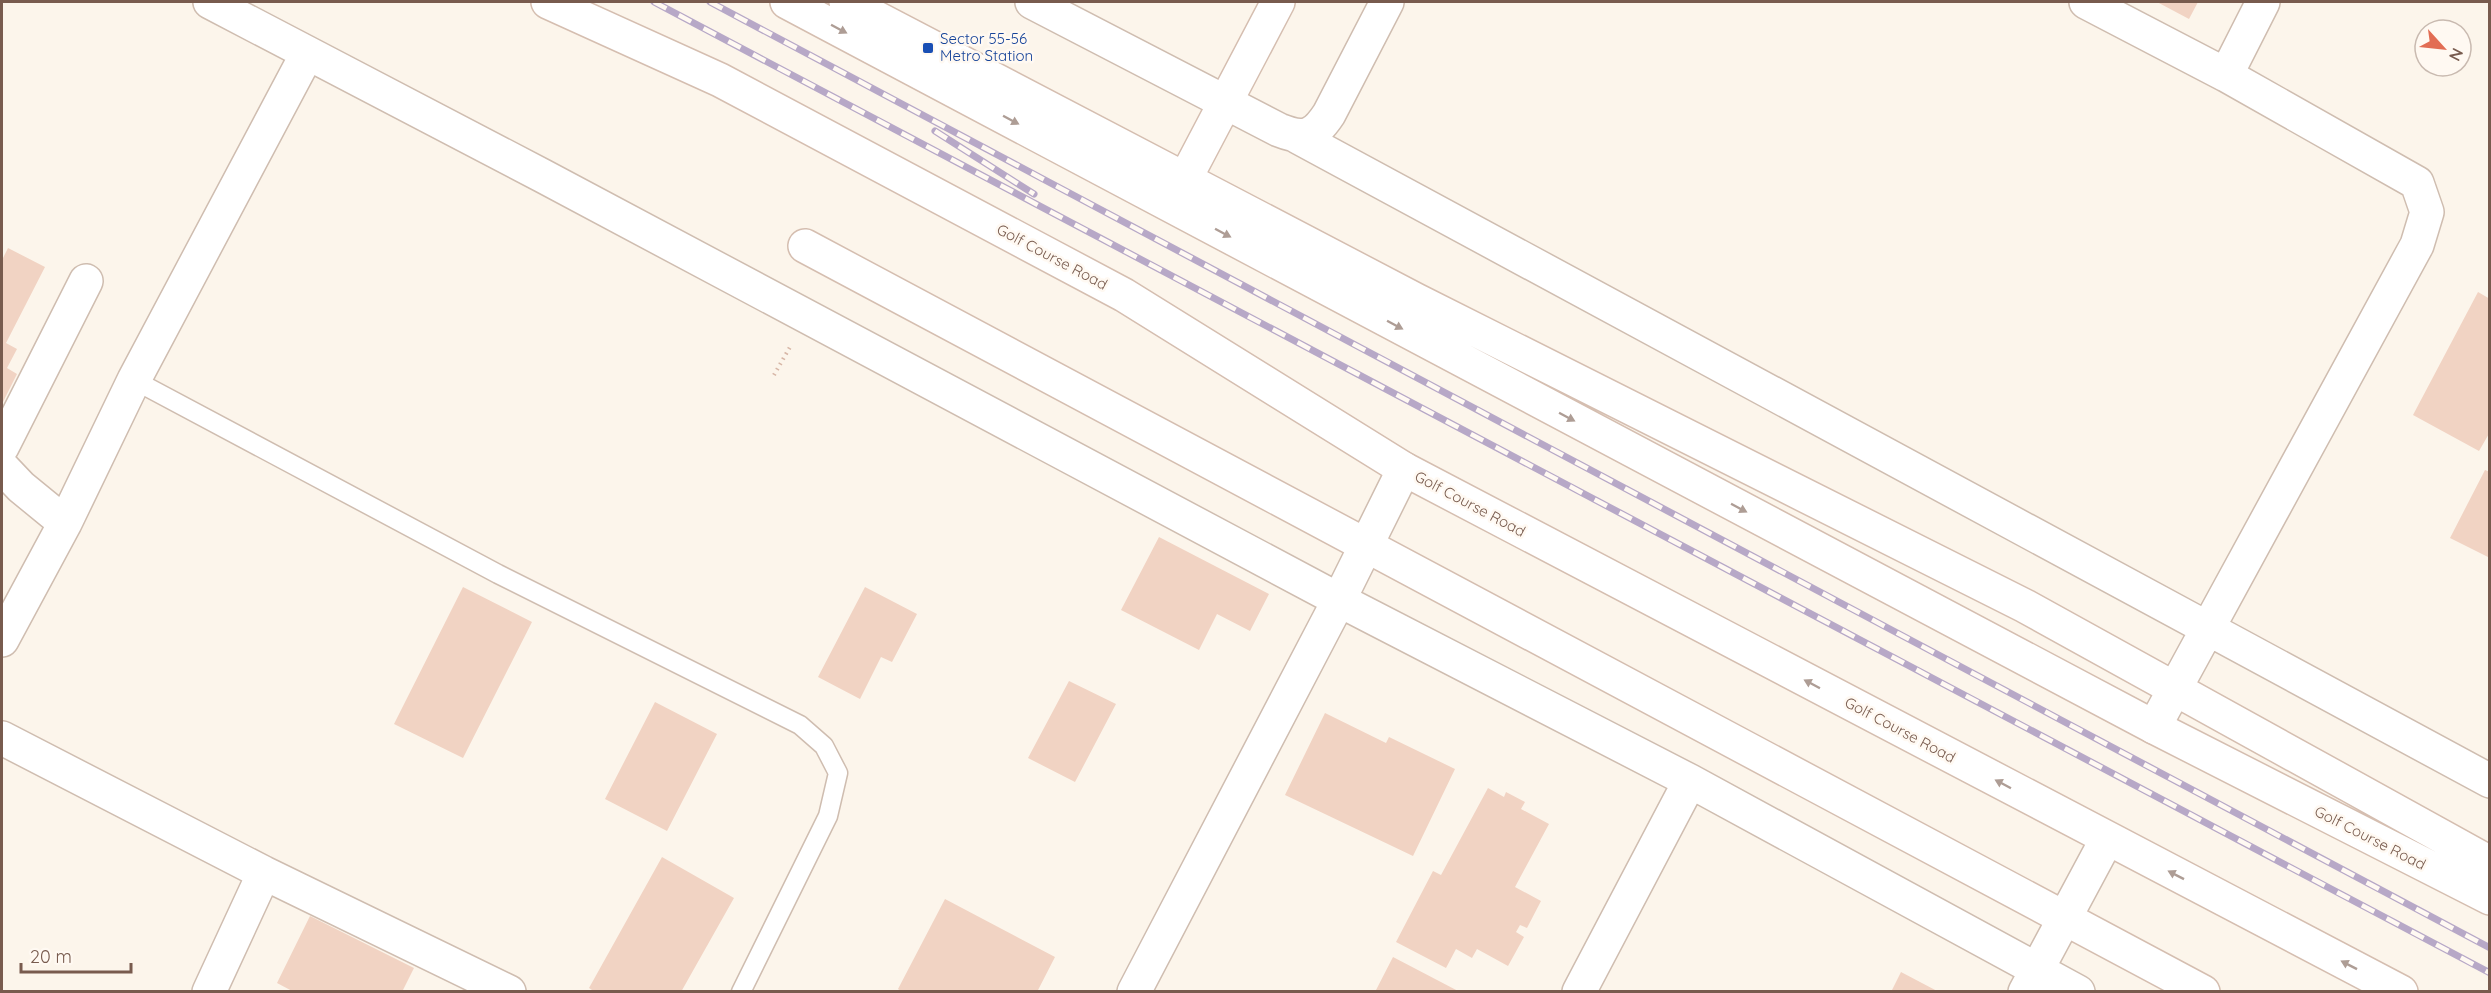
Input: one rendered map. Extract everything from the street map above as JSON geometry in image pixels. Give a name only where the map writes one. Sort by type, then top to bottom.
[{"type":"street","points":[[210,2],[543,176],[1339,600],[1690,781],[2031,980],[2078,992]]},
{"type":"street","name":"Golf Course Road","points":[[548,2],[720,80],[1124,295],[1404,469],[2401,992]]},
{"type":"street","name":"Golf Course Road","points":[[787,2],[1178,192],[2154,727],[2490,898]]},
{"type":"street","points":[[846,2],[1178,192],[1416,300],[2025,606],[2490,863]]},
{"type":"street","points":[[1032,2],[1280,130],[1298,137],[2490,781]]},
{"type":"street","points":[[1178,192],[1278,2]]},
{"type":"street","points":[[1298,137],[1311,133],[1323,123],[1387,2]]},
{"type":"street","points":[[2086,2],[2226,75],[2417,183],[2427,212],[2417,245],[2154,727]]},
{"type":"street","points":[[2226,75],[2263,2]]},
{"type":"street","points":[[2,640],[65,523],[134,380],[307,54]]},
{"type":"street","points":[[805,246],[2204,992]]},
{"type":"street","points":[[2,447],[86,281]]},
{"type":"street","points":[[2,467],[21,487],[65,523]]},
{"type":"street","points":[[1134,992],[1339,600],[1404,469]]},
{"type":"street","points":[[2,738],[264,873],[509,992]]},
{"type":"street","points":[[1579,992],[1690,781]]},
{"type":"street","points":[[2031,980],[2107,839]]},
{"type":"street","points":[[209,992],[264,873]]},
{"type":"lane","points":[[134,380],[498,574],[800,725],[824,746],[838,773],[828,816],[741,992]]},
{"type":"building","points":[[2157,2],[2198,2],[2189,19]]},
{"type":"building","points":[[8,248],[45,267],[6,343],[17,349],[7,368],[17,374],[2,404],[2,260]]},
{"type":"building","points":[[2478,292],[2490,299],[2490,432],[2479,451],[2413,415]]},
{"type":"building","points":[[2485,470],[2490,472],[2490,558],[2450,538]]},
{"type":"building","points":[[1159,537],[1269,594],[1250,631],[1217,614],[1199,650],[1121,610]]},
{"type":"building","points":[[463,587],[532,622],[463,758],[394,724]]},
{"type":"building","points":[[865,587],[917,614],[892,662],[881,657],[860,699],[818,677]]},
{"type":"building","points":[[1069,681],[1116,704],[1075,782],[1028,758]]},
{"type":"building","points":[[655,702],[717,734],[667,831],[605,799]]},
{"type":"building","points":[[1325,713],[1386,743],[1389,737],[1455,769],[1413,856],[1285,795]]},
{"type":"building","points":[[1488,788],[1504,797],[1506,792],[1525,802],[1521,809],[1549,824],[1515,887],[1541,901],[1527,928],[1520,925],[1516,932],[1524,937],[1508,966],[1477,949],[1472,958],[1456,949],[1446,968],[1396,942],[1433,871],[1441,875]]},
{"type":"building","points":[[662,857],[734,898],[681,992],[595,992],[589,988]]},
{"type":"building","points":[[945,899],[1055,957],[1037,992],[902,992],[898,989]]},
{"type":"building","points":[[310,916],[414,968],[402,992],[294,992],[277,983]]},
{"type":"building","points":[[1393,957],[1460,992],[1375,992]]},
{"type":"building","points":[[1901,972],[1939,992],[1891,992]]},
{"type":"railway","points":[[654,2],[2490,973]]},
{"type":"railway","points":[[710,2],[2490,948]]},
{"type":"railway","points":[[935,131],[1034,194]]},
{"type":"place","name":"Sector 55-56 Metro Station","points":[[928,48]]}]
